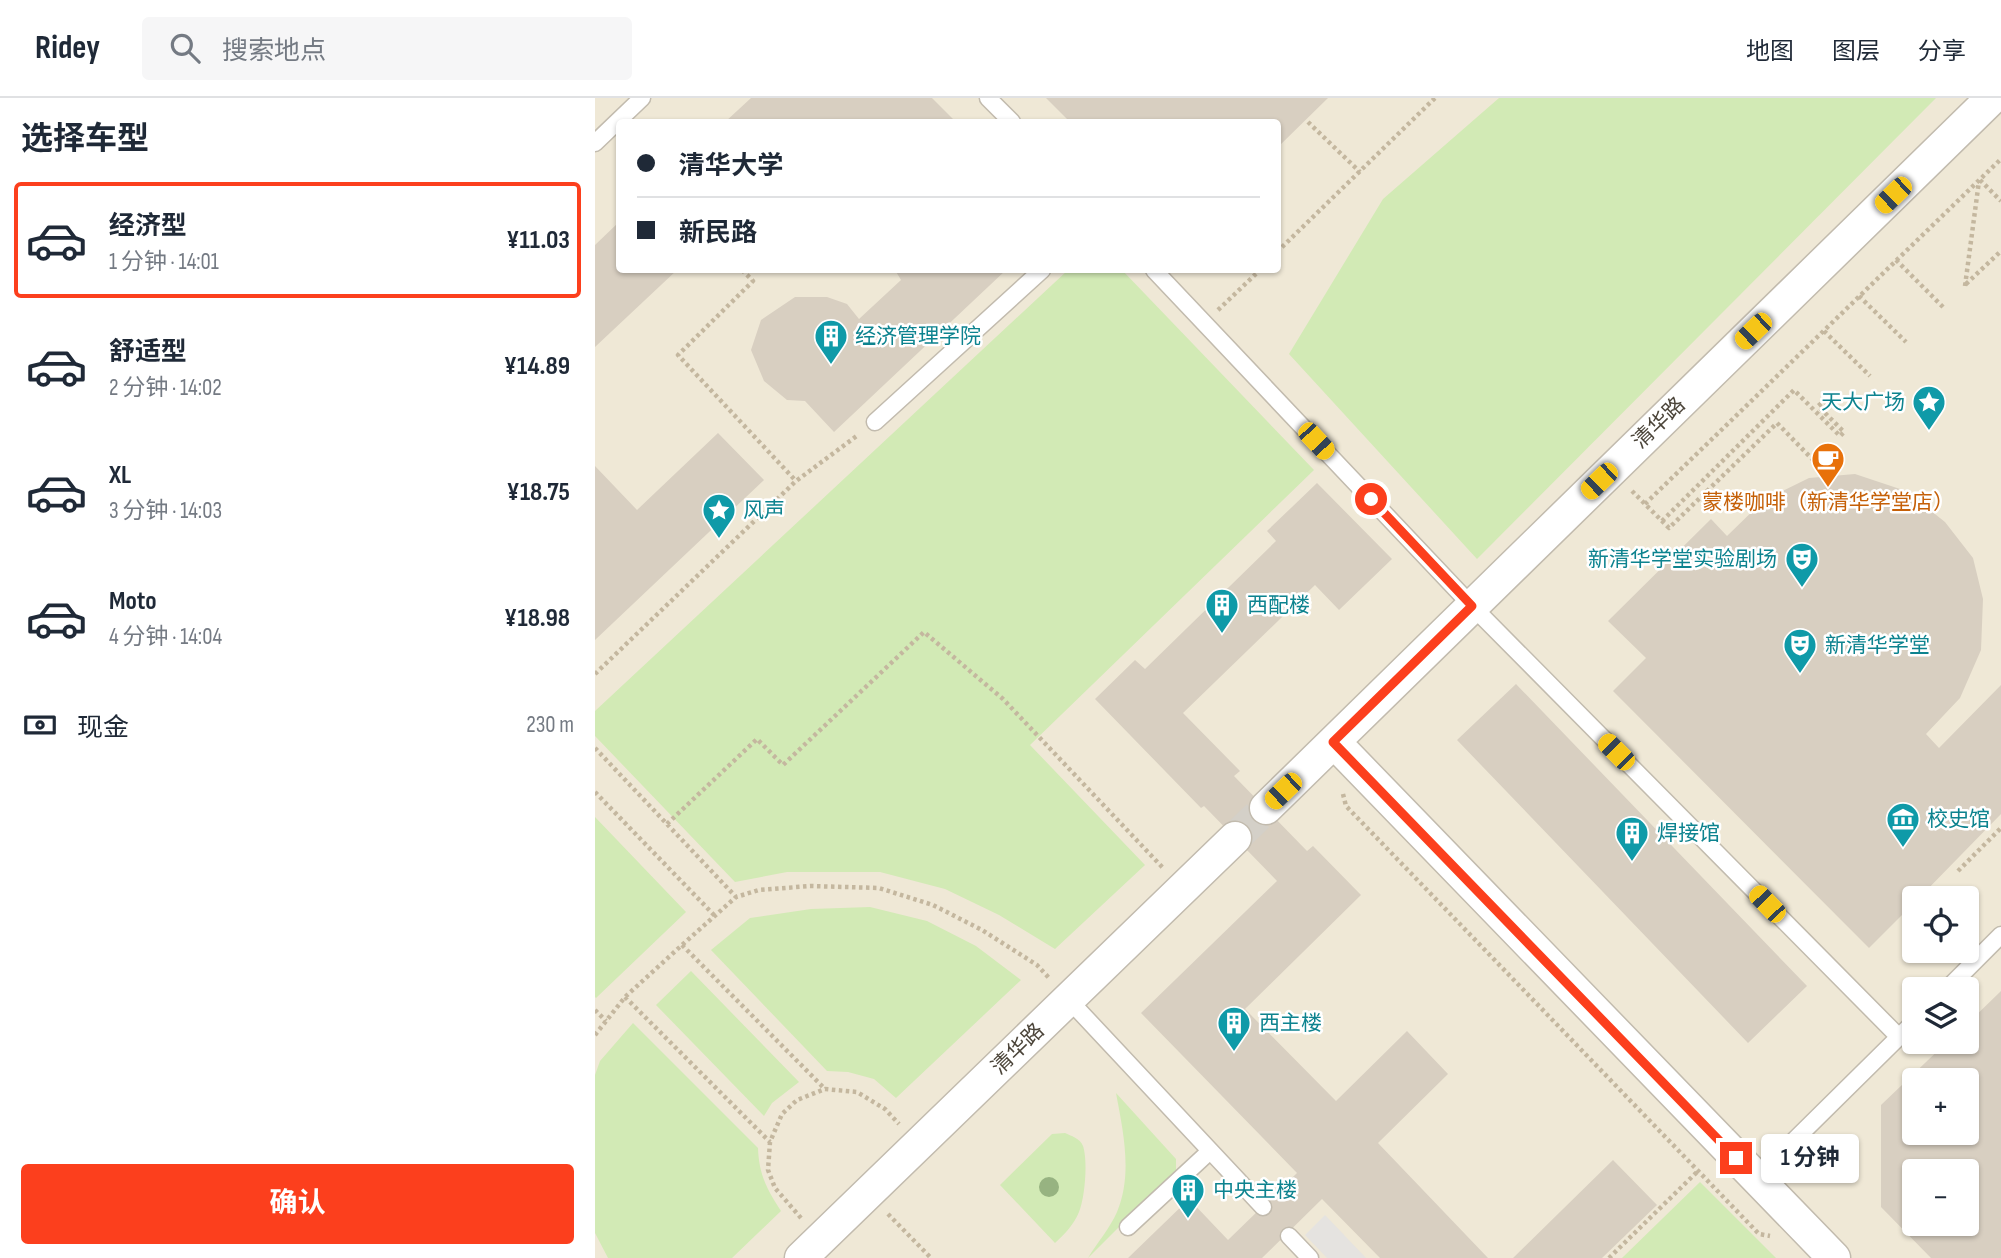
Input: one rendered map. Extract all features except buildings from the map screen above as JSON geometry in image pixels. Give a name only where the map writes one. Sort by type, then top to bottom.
[{"type":"street","name":"清华路","points":[[1266,808],[1992,98]]},
{"type":"street","points":[[1333,742],[1755,1179],[1822,1254]]},
{"type":"street","name":"清华路","points":[[811,1248],[1235,838]]},
{"type":"lane","points":[[621,119],[642,98]]},
{"type":"lane","points":[[988,98],[1009,119]]},
{"type":"lane","points":[[595,144],[616,123]]},
{"type":"lane","points":[[875,422],[1039,273]]},
{"type":"lane","points":[[1157,273],[1472,606],[1899,1037]]},
{"type":"lane","points":[[1959,977],[2001,935]]},
{"type":"lane","points":[[1069,1000],[1263,1207]]},
{"type":"lane","points":[[1755,1179],[1902,1034]]},
{"type":"lane","points":[[1128,1227],[1210,1151]]},
{"type":"lane","points":[[1289,1236],[1310,1258]]},
{"type":"path","points":[[1281,248],[1435,98]]},
{"type":"path","points":[[1308,122],[1360,172]]},
{"type":"path","points":[[1645,504],[2001,159]]},
{"type":"path","points":[[1979,180],[2001,201]]},
{"type":"path","points":[[1979,180],[1965,286],[2001,251]]},
{"type":"path","points":[[1896,260],[1943,307]]},
{"type":"path","points":[[745,273],[753,281],[678,355],[796,481]]},
{"type":"path","points":[[1205,323],[1257,273]]},
{"type":"path","points":[[1859,296],[1906,342]]},
{"type":"path","points":[[1823,331],[1870,376]]},
{"type":"path","points":[[1662,521],[1794,390],[1840,436],[1844,432],[1818,406],[1824,401],[1834,411]]},
{"type":"path","points":[[595,674],[796,481],[875,422]]},
{"type":"path","points":[[1626,486],[1669,528],[1777,423],[1819,466]]},
{"type":"path","points":[[667,824],[757,739],[783,765],[924,632],[1003,699],[1172,877]]},
{"type":"path","points":[[595,748],[736,897]]},
{"type":"path","points":[[595,792],[715,916]]},
{"type":"path","points":[[1343,793],[1346,806],[1759,1234],[1772,1236]]},
{"type":"path","points":[[1958,872],[2001,828]]},
{"type":"path","points":[[595,1035],[625,998],[736,897],[759,890],[810,886],[879,888],[933,905],[982,930],[1037,965],[1069,1000]]},
{"type":"path","points":[[682,944],[825,1088]]},
{"type":"path","points":[[625,998],[770,1142]]},
{"type":"path","points":[[595,1010],[606,1021]]},
{"type":"path","points":[[811,1248],[775,1188],[768,1170],[770,1142],[782,1114],[797,1100],[825,1088],[857,1091],[885,1109],[919,1144]]},
{"type":"path","points":[[1609,1258],[1699,1170]]},
{"type":"path","points":[[868,1194],[930,1258]]},
{"type":"shaded area","points":[[595,98],[2001,98],[2001,1258],[595,1258]]},
{"type":"shaded area","points":[[1325,1215],[1366,1258],[1327,1258],[1305,1235]]},
{"type":"green space","points":[[1499,98],[1936,98],[1477,559],[1289,354],[1383,199]]},
{"type":"green space","points":[[1065,273],[1125,273],[1314,470],[1030,745],[1145,865],[1055,949],[999,915],[945,889],[880,872],[787,872],[735,882],[595,736],[595,711]]},
{"type":"green space","points":[[595,817],[686,912],[596,998],[595,997]]},
{"type":"green space","points":[[870,907],[927,921],[976,946],[1021,980],[896,1098],[874,1079],[848,1072],[827,1071],[711,950],[750,918],[811,909]]},
{"type":"green space","points":[[691,971],[799,1082],[772,1103],[764,1116],[656,1005]]},
{"type":"green space","points":[[633,1023],[758,1148],[765,1181],[781,1211],[732,1258],[608,1258],[595,1233],[595,1075],[600,1061]]},
{"type":"green space","points":[[1116,1093],[1176,1159],[1176,1170],[1088,1258],[1117,1212],[1125,1183],[1125,1152]]},
{"type":"green space","points":[[1065,1133],[1082,1143],[1085,1179],[1077,1216],[1055,1243],[1000,1185],[1052,1134]]},
{"type":"green space","points":[[1700,1182],[1776,1258],[1622,1258]]},
{"type":"tunnel","points":[[1235,838],[1266,808]]},
{"type":"place","name":"经济管理学院","points":[[831,366]]},
{"type":"place","name":"天大广场","points":[[1929,432]]},
{"type":"place","name":"蒙楼咖啡（新清华学堂店）","points":[[1828,489]]},
{"type":"place","name":"风声","points":[[719,540]]},
{"type":"place","name":"新清华学堂实验剧场","points":[[1802,589]]},
{"type":"place","name":"西配楼","points":[[1222,635]]},
{"type":"place","name":"新清华学堂","points":[[1800,675]]},
{"type":"place","name":"校史馆","points":[[1903,849]]},
{"type":"place","name":"焊接馆","points":[[1632,863]]},
{"type":"place","name":"西主楼","points":[[1234,1053]]},
{"type":"place","name":"中央主楼","points":[[1188,1220]]},
{"type":"route","points":[[1371,499],[1472,606],[1333,742],[1736,1158]]}]
